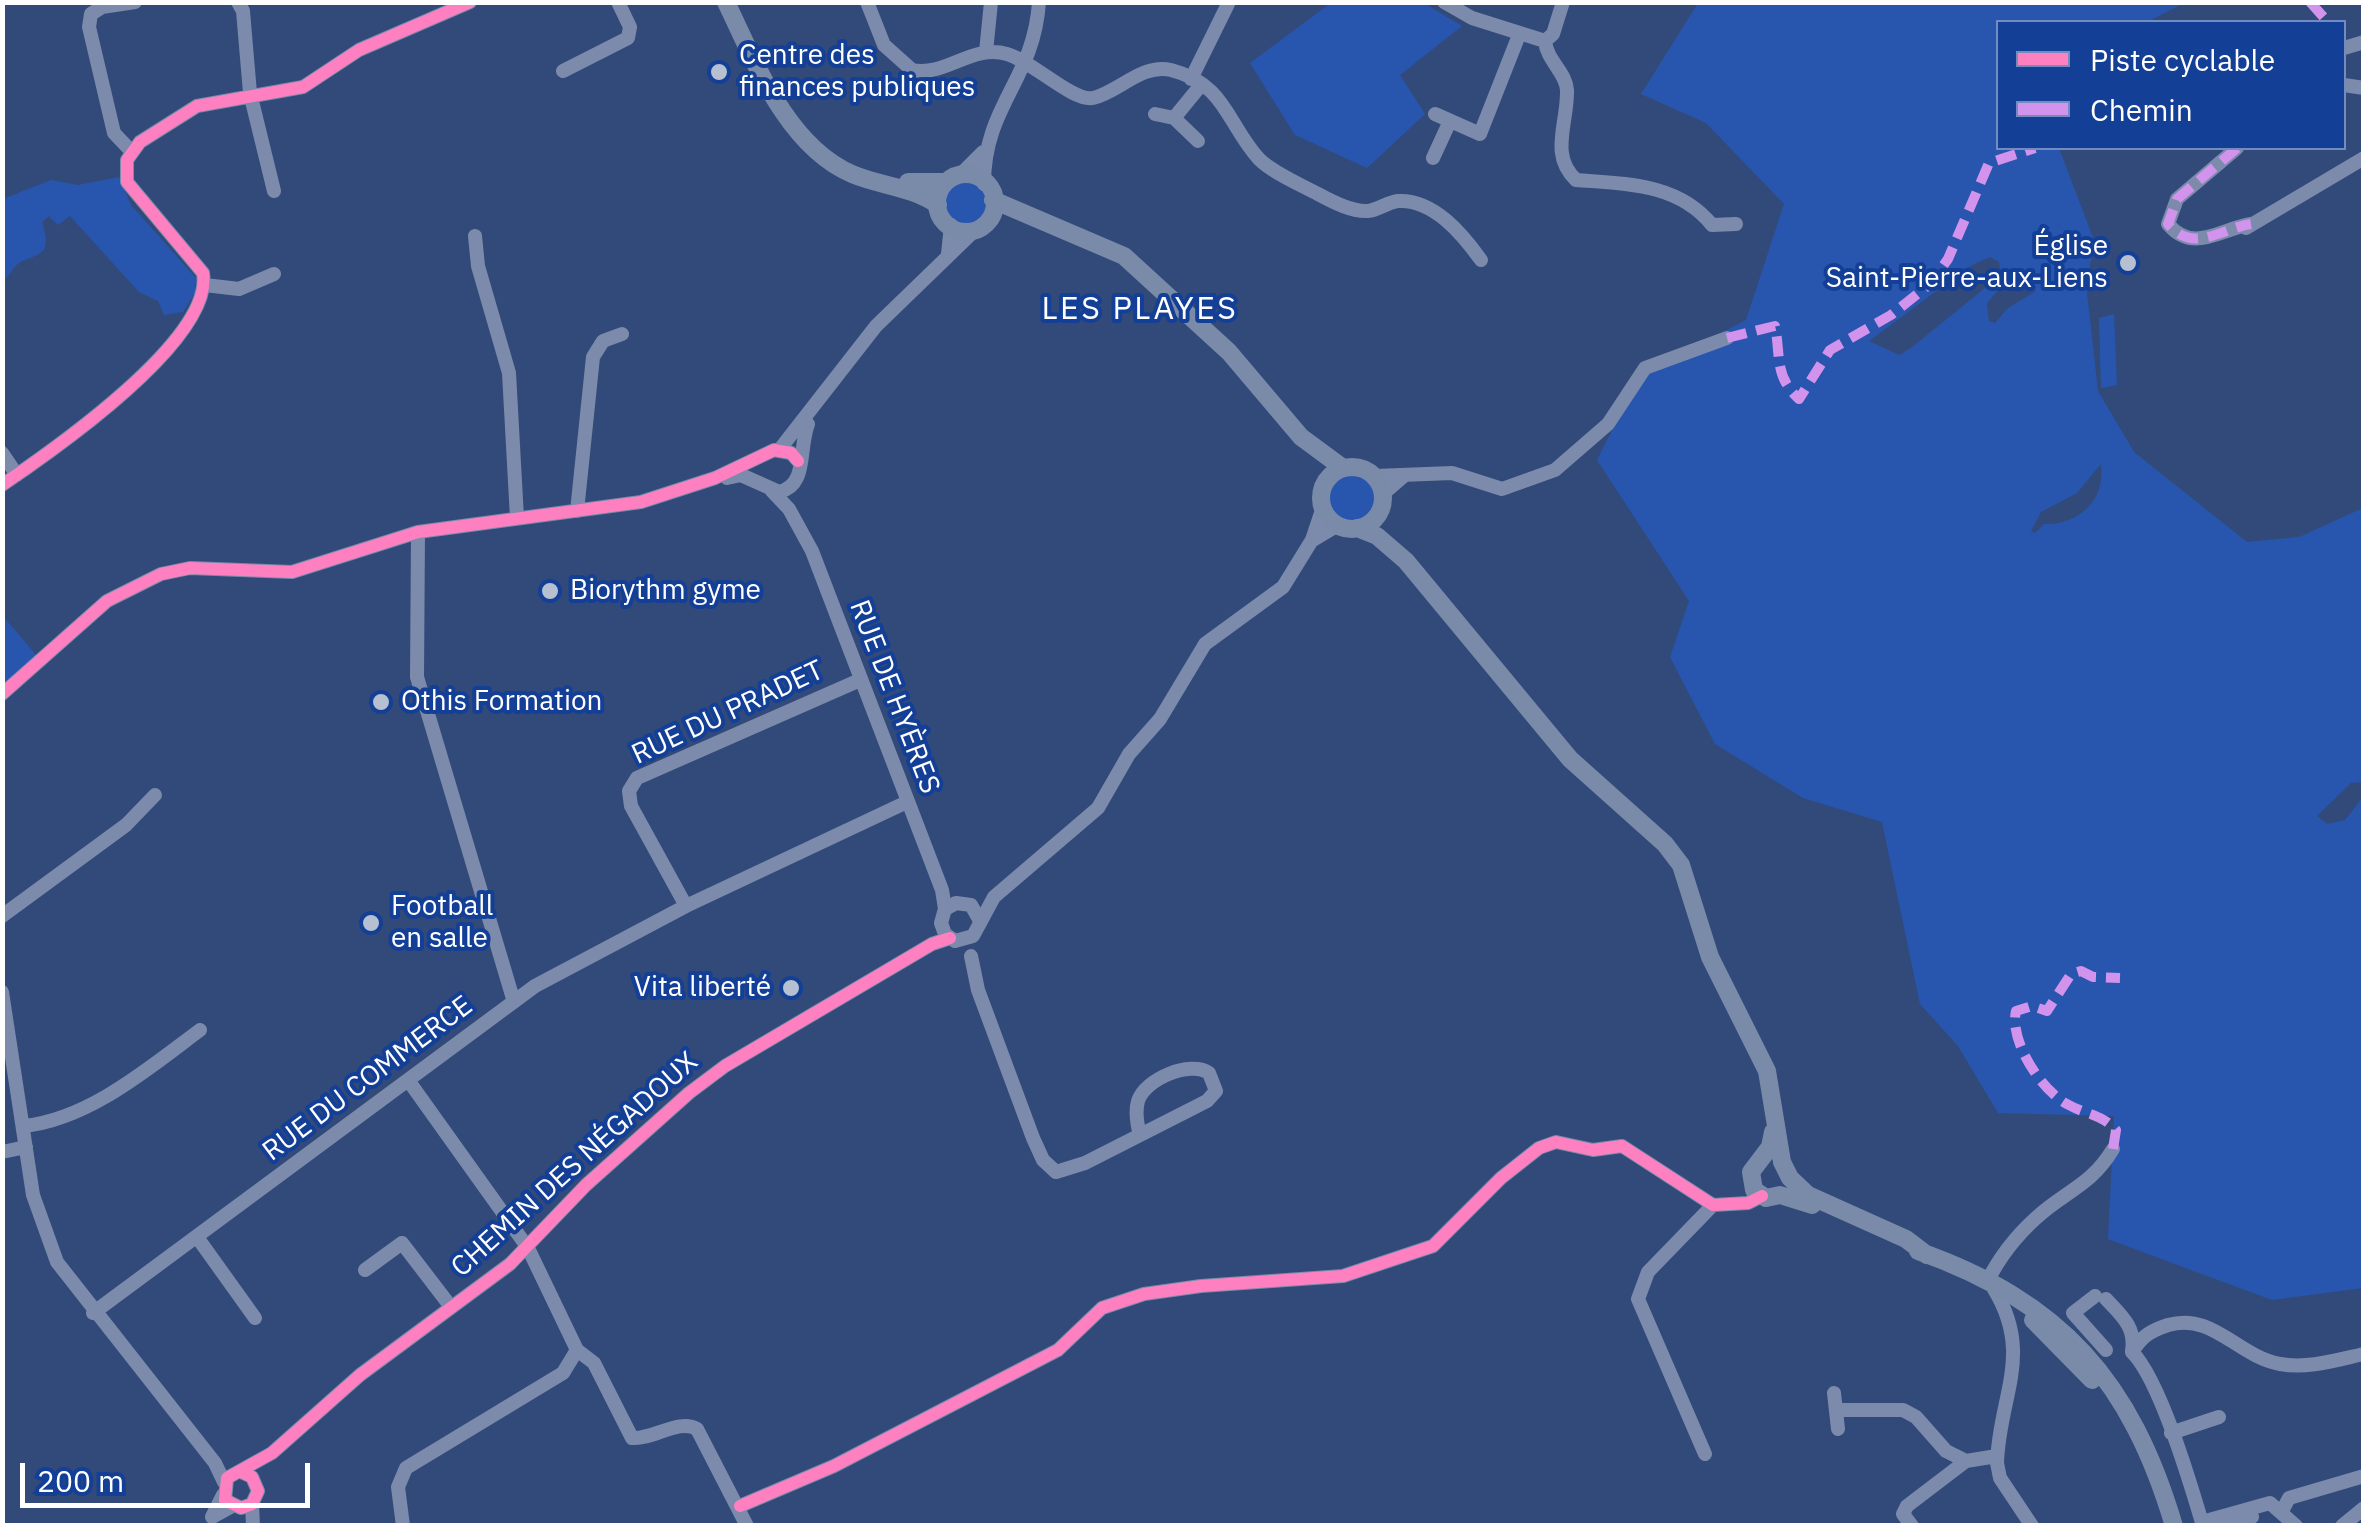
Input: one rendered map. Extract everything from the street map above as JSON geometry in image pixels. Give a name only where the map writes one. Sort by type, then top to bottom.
[{"type":"main road","points":[[729,2],[792,123],[819,154],[849,173],[916,193],[938,205],[951,225],[970,235],[989,225],[1044,224]]},
{"type":"main road","points":[[758,56],[803,127],[836,158],[892,178],[926,185],[963,172],[1044,224],[1104,245],[1158,284],[1229,352],[1302,437],[1343,468]]},
{"type":"main road","points":[[938,205],[942,182]]},
{"type":"main road","points":[[989,192],[989,225]]},
{"type":"main road","points":[[1302,437],[1324,486],[1323,508],[1338,525],[1377,536],[1406,561],[1570,760],[1674,854],[1688,880],[1710,957],[1760,1056],[1774,1097],[1772,1140],[1779,1166],[1808,1195],[1906,1239],[1927,1254]]},
{"type":"main road","points":[[1324,486],[1343,468],[1360,467],[1380,493],[1406,561]]},
{"type":"main road","points":[[1358,528],[1375,519],[1380,493]]},
{"type":"main road","points":[[1779,1166],[1752,1168],[1750,1180],[1771,1196],[1927,1254],[2030,1305],[2088,1357],[2137,1425],[2156,1463],[2171,1517]]},
{"type":"main road","points":[[1771,1196],[1779,1166]]},
{"type":"main road","points":[[1987,1284],[2033,1320],[2098,1387],[2135,1442],[2171,1517]]},
{"type":"street","points":[[132,152],[114,132],[88,27],[90,14],[102,7],[135,2]]},
{"type":"street","points":[[238,2],[243,11],[250,94],[274,191]]},
{"type":"street","points":[[2,485],[91,423],[134,384],[165,349],[205,285],[203,273],[132,192],[125,171],[132,152],[168,122],[197,106],[303,87],[359,50],[470,2]]},
{"type":"street","points":[[563,71],[628,38],[630,28],[618,2]]},
{"type":"street","points":[[867,2],[884,45],[912,70],[936,70],[986,52],[1028,62],[1077,97],[1092,98],[1153,69],[1170,70],[1220,98],[1260,160],[1349,208],[1369,210],[1399,201],[1421,208],[1456,225],[1481,260]]},
{"type":"street","points":[[986,52],[991,2]]},
{"type":"street","points":[[963,172],[976,164],[998,110],[1028,62],[1039,2]]},
{"type":"street","points":[[1444,2],[1519,36],[1545,41],[1554,34],[1563,2]]},
{"type":"street","points":[[1174,118],[1196,82],[1228,4]]},
{"type":"street","points":[[1433,158],[1443,117],[1480,134],[1519,36]]},
{"type":"street","points":[[1545,41],[1546,56],[1567,87],[1560,155],[1576,180],[1660,188],[1685,200],[1712,225],[1736,224]]},
{"type":"street","points":[[1155,114],[1174,118],[1198,141]]},
{"type":"street","points":[[986,147],[989,192]]},
{"type":"street","points":[[2161,218],[2177,199],[2235,150]]},
{"type":"street","points":[[2177,199],[2168,224],[2178,236],[2204,240],[2248,226],[2364,158]]},
{"type":"street","points":[[948,254],[951,225]]},
{"type":"street","points":[[767,486],[759,465],[812,414],[876,326],[970,235]]},
{"type":"street","points":[[474,236],[478,266],[509,373],[516,518]]},
{"type":"street","points":[[205,285],[239,289],[274,274]]},
{"type":"street","points":[[577,511],[593,356],[603,341],[622,334]]},
{"type":"street","points":[[1380,493],[1405,476],[1452,474],[1502,489],[1556,470],[1608,424],[1645,368],[1727,338]]},
{"type":"street","points":[[715,478],[742,476],[786,491],[798,482],[798,461],[812,414]]},
{"type":"street","points":[[2,452],[18,474]]},
{"type":"street","points":[[2,694],[107,601],[161,574],[190,568],[292,572],[418,532],[641,502],[715,478],[772,452],[798,461]]},
{"type":"street","name":"RUE DE HYÈRES","points":[[798,482],[798,522]]},
{"type":"street","name":"RUE DE HYÈRES","points":[[767,486],[798,522],[942,890],[963,909]]},
{"type":"street","points":[[963,909],[994,897],[1098,808],[1138,741],[1160,719],[1194,658],[1219,633],[1284,587],[1312,540],[1323,508]]},
{"type":"street","points":[[1312,540],[1338,525]]},
{"type":"street","points":[[418,532],[416,658],[421,696],[514,1002]]},
{"type":"street","name":"RUE DU PRADET","points":[[686,906],[630,806],[629,790],[636,778],[860,680]]},
{"type":"street","points":[[2,916],[126,826],[156,794]]},
{"type":"street","name":"RUE DU COMMERCE","points":[[92,1312],[557,974],[686,906],[907,802]]},
{"type":"street","points":[[963,909],[957,936],[971,956],[988,1018],[1048,1167],[1066,1171],[1138,1127],[1212,1098],[1216,1091],[1209,1073],[1187,1068],[1156,1083],[1139,1098],[1138,1127]]},
{"type":"street","points":[[957,936],[963,909]]},
{"type":"street","name":"CHEMIN DES NÉGADOUX","points":[[209,1521],[272,1454],[360,1375],[528,1248],[586,1185],[689,1093],[736,1059],[932,944],[957,936]]},
{"type":"street","points":[[2,992],[39,1220],[63,1274],[215,1464],[253,1525]]},
{"type":"street","points":[[23,1126],[53,1121],[137,1077],[200,1030]]},
{"type":"street","points":[[408,1080],[528,1248],[577,1350],[594,1363],[632,1438],[646,1439],[683,1425],[696,1429],[740,1506],[747,1526]]},
{"type":"street","points":[[740,1506],[834,1466],[1058,1350],[1102,1308],[1144,1294],[1202,1286],[1344,1276],[1433,1246],[1500,1178],[1539,1148],[1556,1142],[1593,1150],[1622,1146],[1714,1205],[1730,1206],[1771,1196]]},
{"type":"street","points":[[2,1152],[26,1148]]},
{"type":"street","points":[[2032,1526],[2000,1478],[1997,1456],[2014,1365],[2014,1331],[1987,1284],[1997,1262],[2038,1215],[2084,1186],[2113,1149]]},
{"type":"street","points":[[1730,1206],[1750,1180]]},
{"type":"street","points":[[1706,1454],[1638,1299],[1648,1272],[1714,1205]]},
{"type":"street","points":[[197,1237],[256,1318]]},
{"type":"street","points":[[365,1270],[402,1242],[451,1307]]},
{"type":"street","points":[[2106,1350],[2072,1313],[2100,1297],[2129,1324],[2134,1337],[2132,1352],[2144,1368],[2202,1524],[2263,1504],[2282,1511],[2296,1526]]},
{"type":"street","points":[[2132,1352],[2150,1331],[2184,1320],[2211,1327],[2242,1349],[2275,1363],[2311,1365],[2364,1354]]},
{"type":"street","points":[[403,1526],[398,1487],[406,1468],[563,1374],[577,1350]]},
{"type":"street","points":[[2088,1357],[2106,1350],[2132,1352]]},
{"type":"street","points":[[1834,1393],[1838,1430]]},
{"type":"street","points":[[1838,1410],[1903,1410],[1916,1417],[1946,1451],[1966,1461]]},
{"type":"street","points":[[2170,1433],[2218,1418]]},
{"type":"street","name":"CHEMIN DES NÉGADOUX","points":[[235,1492],[258,1491],[256,1482],[272,1454]]},
{"type":"street","points":[[1912,1526],[1903,1514],[1907,1506],[1966,1461],[1997,1456]]},
{"type":"street","points":[[2224,1526],[2282,1511],[2290,1498],[2364,1476]]},
{"type":"street","points":[[235,1492],[256,1482]]},
{"type":"street","points":[[2342,1526],[2364,1508]]},
{"type":"shaded area","points":[[1332,2],[1424,3],[1462,26],[1400,75],[1425,114],[1367,168],[1295,135],[1250,63]]},
{"type":"shaded area","points":[[1698,3],[2184,3],[2151,20],[1996,20],[1996,150],[2060,150],[2095,243],[2086,284],[2098,391],[2134,452],[2247,542],[2299,537],[2363,508],[2363,782],[2351,783],[2317,816],[2327,824],[2345,820],[2363,797],[2363,1288],[2272,1300],[2108,1239],[2114,1116],[1998,1113],[1958,1046],[1920,1004],[1882,822],[1803,798],[1715,744],[1670,657],[1689,601],[1597,460],[1640,375],[1746,320],[1784,204],[1706,123],[1641,94]],"holes":[[[1990,257],[1999,262],[2001,275],[1911,348],[1899,355],[1869,341],[1970,266]],[[2015,271],[2029,271],[2036,291],[2008,308],[1995,323],[1989,321],[1987,303]],[[2101,464],[2099,489],[2088,508],[2068,520],[2044,524],[2035,533],[2031,531],[2041,512],[2077,493]]]},
{"type":"shaded area","points":[[966,174],[987,182],[995,203],[987,224],[966,232],[945,224],[937,203],[945,182]]},
{"type":"shaded area","points":[[119,177],[131,205],[196,278],[195,293],[183,312],[164,315],[158,301],[139,292],[70,216],[58,225],[49,216],[42,222],[46,242],[42,252],[19,263],[3,281],[3,199],[51,180],[78,185]]},
{"type":"shaded area","points":[[2114,314],[2117,385],[2101,388],[2099,318]]},
{"type":"shaded area","points":[[1352,467],[1374,476],[1383,498],[1374,520],[1352,529],[1330,520],[1321,498],[1330,476]]},
{"type":"shaded area","points":[[2,615],[36,655],[3,684],[2,684]]},
{"type":"marked path","points":[[2310,2],[2326,20]]},
{"type":"marked path","points":[[1727,338],[1775,326],[1782,374],[1799,399],[1830,350],[1891,315],[1930,284],[1948,259],[1989,163],[2029,150]]},
{"type":"marked path","points":[[2235,150],[2177,199],[2168,224],[2177,233],[2197,239],[2251,224]]},
{"type":"marked path","points":[[2113,1149],[2116,1130],[2104,1120],[2074,1108],[2047,1088],[2022,1050],[2015,1023],[2016,1011],[2032,1006],[2047,1011],[2071,974],[2081,971],[2093,977],[2120,978]]},
{"type":"cycle path","points":[[2,485],[125,391],[183,329],[200,300],[203,273],[127,182],[127,160],[140,142],[197,106],[303,87],[359,50],[470,2]]},
{"type":"cycle path","points":[[2,694],[107,601],[161,574],[190,568],[292,572],[418,532],[641,502],[715,478],[774,450],[791,453],[798,461]]},
{"type":"cycle path","points":[[241,1472],[252,1477],[258,1491],[252,1504],[241,1508],[225,1500],[227,1478],[272,1453],[360,1375],[510,1264],[586,1185],[689,1093],[725,1066],[932,944],[950,938]]},
{"type":"cycle path","points":[[740,1506],[834,1466],[1058,1350],[1102,1308],[1144,1294],[1201,1286],[1343,1276],[1433,1246],[1501,1178],[1539,1148],[1556,1142],[1593,1150],[1622,1146],[1713,1205],[1748,1203],[1762,1196]]},
{"type":"place","name":"Centre des finances publiques","points":[[719,72]]},
{"type":"place","name":"Église Saint-Pierre-aux-Liens","points":[[2128,263]]},
{"type":"place","name":"Biorythm gyme","points":[[550,591]]},
{"type":"place","name":"Othis Formation","points":[[381,702]]},
{"type":"place","name":"Football en salle","points":[[371,923]]},
{"type":"place","name":"Vita liberté","points":[[791,988]]},
{"type":"district","name":"LES PLAYES","points":[[1140,310]]}]
